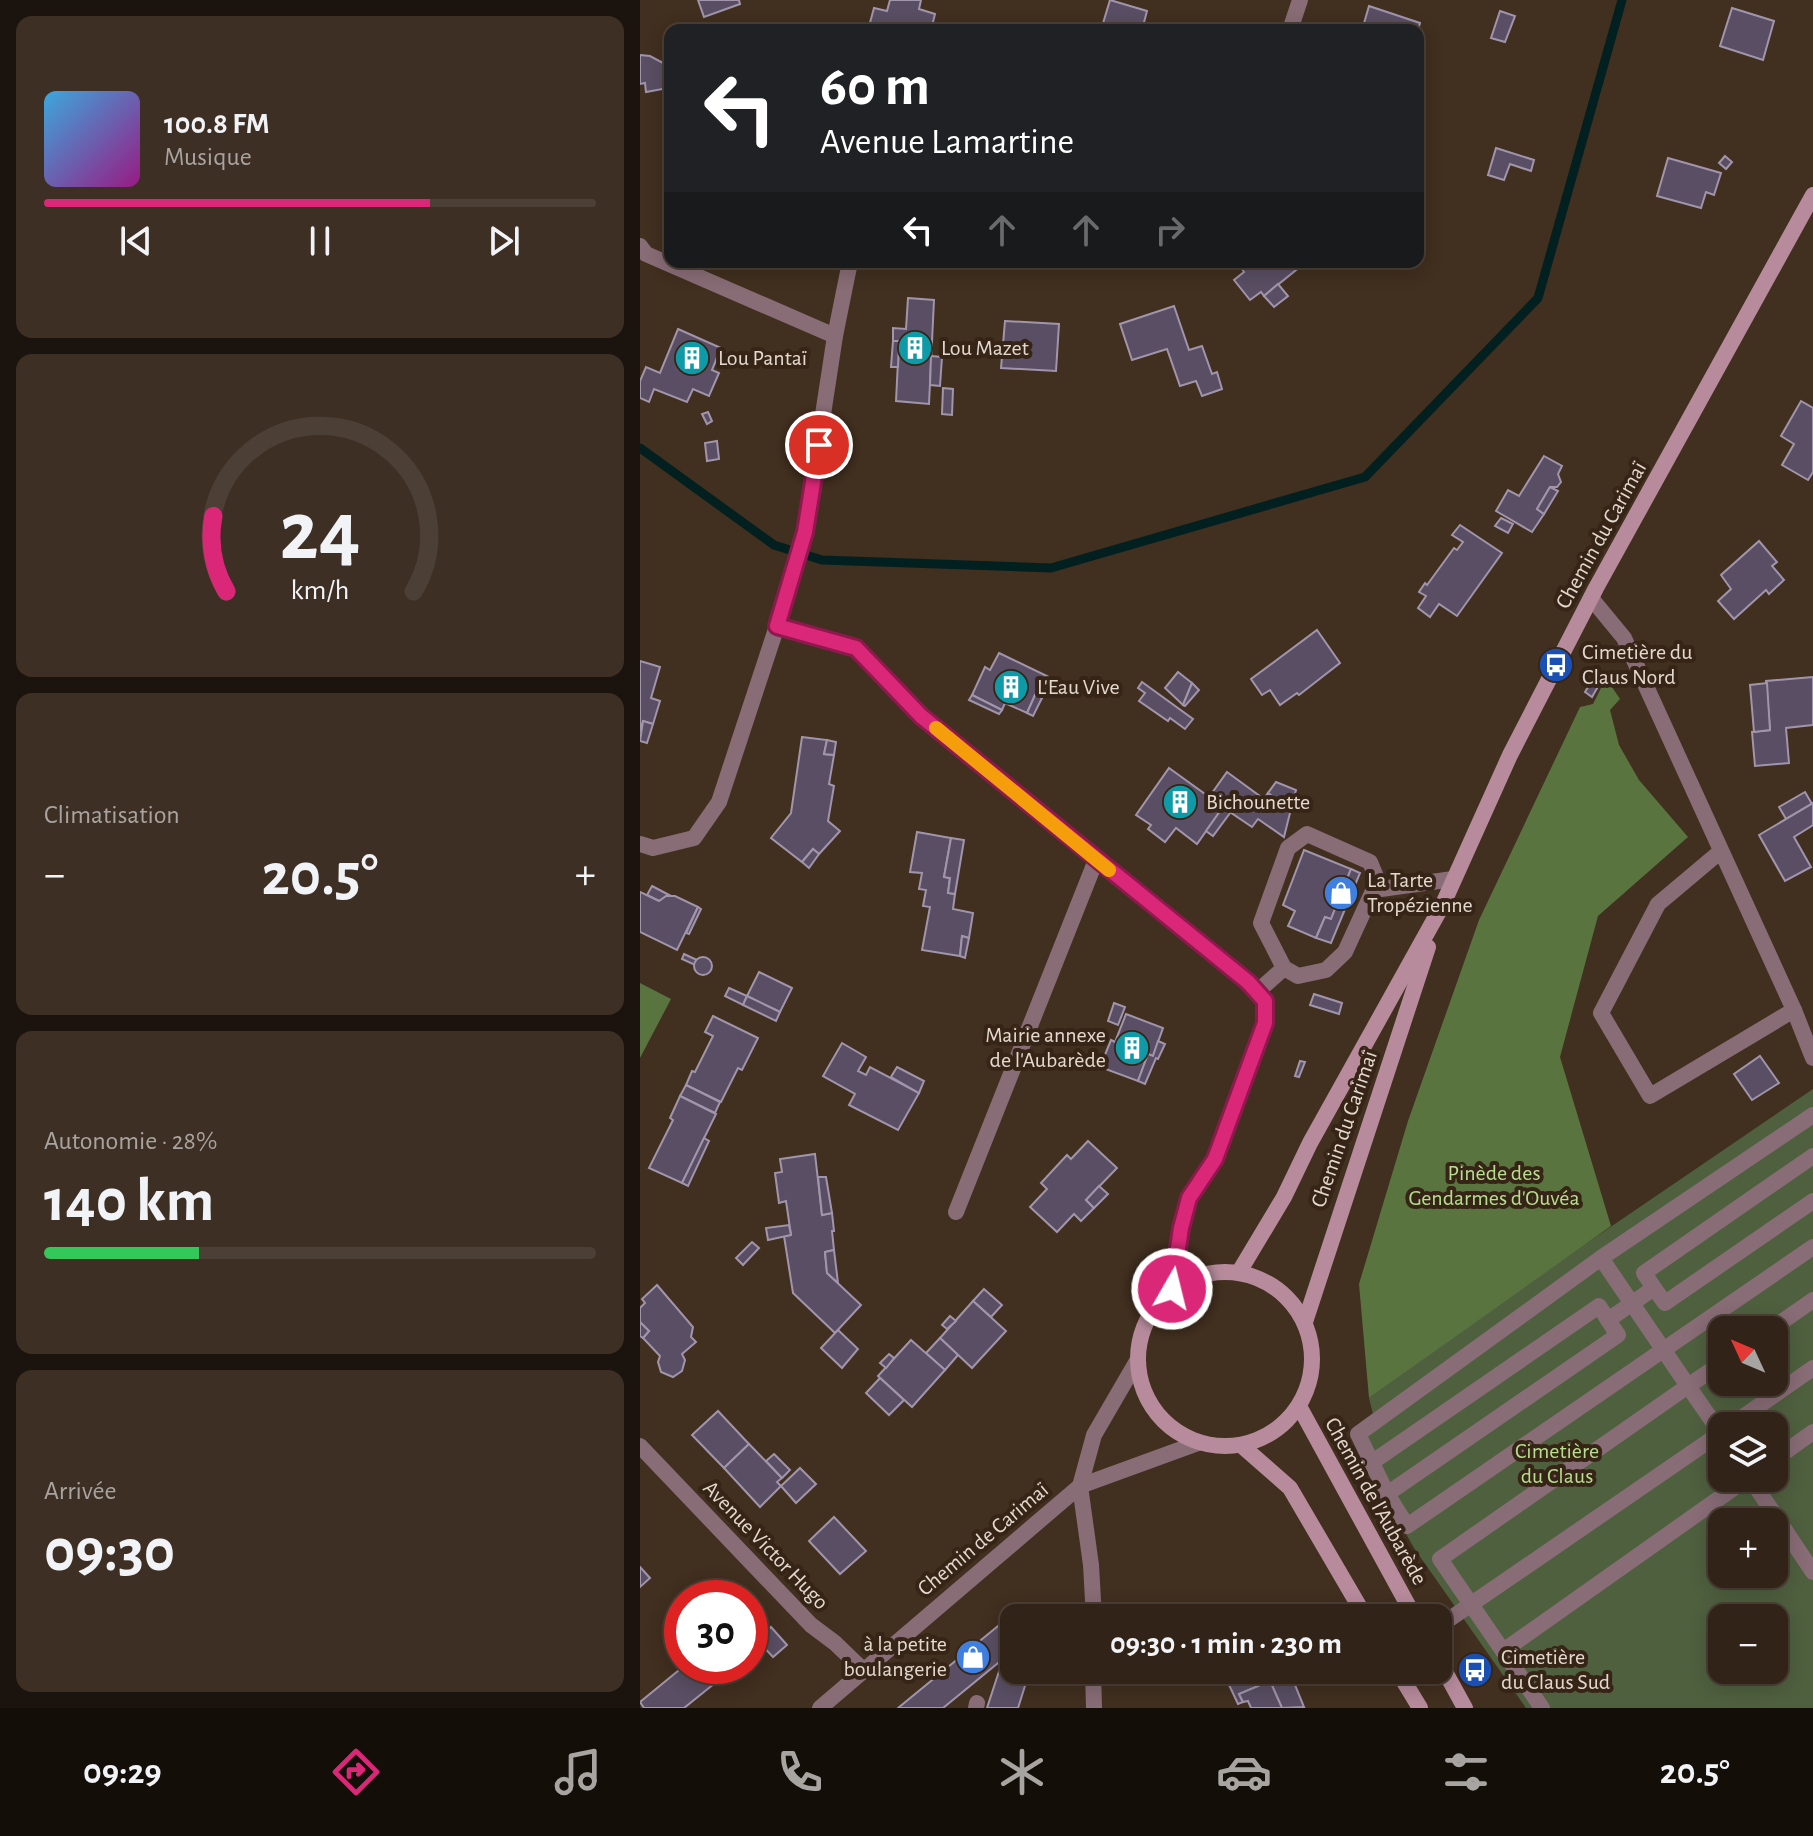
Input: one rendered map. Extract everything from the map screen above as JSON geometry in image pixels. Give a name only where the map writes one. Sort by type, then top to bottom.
[{"type":"main road","name":"Chemin du Carimaï","points":[[1305,1322],[1453,879],[1510,755],[1591,598],[1813,195]]},
{"type":"main road","name":"Chemin du Carimaï","points":[[1239,1272],[1284,1197],[1310,1143],[1443,904]]},
{"type":"main road","points":[[1216,1272],[1239,1272],[1266,1281],[1289,1299],[1305,1322],[1312,1350],[1310,1379],[1299,1406],[1284,1424],[1264,1438],[1219,1447],[1198,1443],[1174,1431],[1155,1412],[1142,1388],[1137,1361],[1139,1340],[1157,1304],[1172,1289],[1193,1277],[1216,1272]]},
{"type":"main road","name":"Chemin de l'Aubarède","points":[[1299,1406],[1407,1604]]},
{"type":"main road","points":[[1241,1445],[1290,1488],[1358,1604]]},
{"type":"main road","points":[[1405,1684],[1420,1708]]},
{"type":"main road","points":[[1452,1684],[1465,1708]]},
{"type":"street","points":[[1292,24],[1300,0]]},
{"type":"street","points":[[640,246],[646,254],[664,262]]},
{"type":"street","points":[[678,268],[835,336]]},
{"type":"street","points":[[640,844],[653,848],[694,838],[719,802],[805,532],[835,336],[849,268]]},
{"type":"street","points":[[1591,598],[1624,638],[1794,1010],[1809,1036],[1813,1058]]},
{"type":"street","points":[[777,626],[856,648],[921,716],[1248,982],[1265,1001],[1265,1023],[1215,1159],[1189,1198],[1172,1289]]},
{"type":"street","points":[[1378,880],[1345,952],[1326,970],[1298,976],[1284,968],[1261,923],[1288,848],[1307,834],[1370,862],[1378,880],[1381,889],[1453,879]]},
{"type":"street","points":[[1721,851],[1658,904],[1601,1013],[1650,1096],[1794,1010]]},
{"type":"street","points":[[956,1212],[1096,860]]},
{"type":"street","points":[[1257,992],[1284,968]]},
{"type":"street","points":[[1813,1115],[1601,1258],[1358,1434],[1387,1494],[1407,1526],[1813,1247]]},
{"type":"street","points":[[1813,1156],[1644,1273],[1665,1303],[1813,1201]]},
{"type":"street","points":[[1601,1258],[1709,1412]]},
{"type":"street","points":[[1608,1320],[1654,1288]]},
{"type":"street","points":[[1788,1317],[1813,1300]]},
{"type":"street","points":[[1371,1463],[1599,1306],[1618,1335],[1387,1494]]},
{"type":"street","points":[[1093,1604],[1080,1486],[1094,1435],[1137,1361]]},
{"type":"street","points":[[1751,1412],[1813,1368]]},
{"type":"street","points":[[1542,1708],[1440,1559],[1708,1372]]},
{"type":"street","points":[[1788,1450],[1813,1432]]},
{"type":"street","points":[[1452,1617],[1708,1442]]},
{"type":"street","name":"Chemin de Carimaï","points":[[820,1708],[1080,1486],[1198,1443]]},
{"type":"street","name":"Avenue Victor Hugo","points":[[640,1446],[811,1625],[863,1670]]},
{"type":"street","points":[[1503,1651],[1729,1492]]},
{"type":"street","points":[[1759,1492],[1813,1572]]},
{"type":"street","points":[[1089,1705],[1091,1684]]},
{"type":"green space","name":"Pinède des Gendarmes d'Ouvéa","points":[[1606,678],[1620,699],[1610,710],[1619,745],[1639,780],[1688,837],[1598,916],[1560,1057],[1611,1226],[1369,1398],[1359,1284],[1408,1121],[1479,920],[1580,707],[1593,704]]},
{"type":"green space","points":[[640,983],[671,999],[640,1058]]},
{"type":"green space","name":"Cimetière du Claus","points":[[1813,1089],[1813,1708],[1526,1708],[1414,1548],[1363,1457],[1373,1414],[1369,1398],[1543,1273]]},
{"type":"building","points":[[698,0],[739,0],[740,4],[704,17]]},
{"type":"building","points":[[890,0],[921,0],[919,9],[935,14],[932,24],[870,24],[874,8],[887,11]]},
{"type":"building","points":[[1110,0],[1147,11],[1144,24],[1103,24]]},
{"type":"building","points":[[1369,6],[1420,23],[1420,24],[1364,24]]},
{"type":"building","points":[[1732,8],[1774,21],[1763,60],[1720,46]]},
{"type":"building","points":[[1500,11],[1515,16],[1505,42],[1491,38]]},
{"type":"building","points":[[640,55],[663,63],[664,89],[646,92],[645,83],[640,84]]},
{"type":"building","points":[[1496,148],[1534,160],[1531,171],[1510,164],[1504,180],[1488,175]]},
{"type":"building","points":[[1725,156],[1732,162],[1726,169],[1719,163]]},
{"type":"building","points":[[1668,158],[1721,173],[1714,195],[1706,192],[1701,208],[1657,196]]},
{"type":"building","points":[[1299,268],[1264,296],[1261,292],[1250,300],[1234,280],[1244,272],[1242,269]]},
{"type":"building","points":[[1278,284],[1288,296],[1274,307],[1264,296]]},
{"type":"building","name":"Lou Mazet","points":[[908,298],[934,300],[929,404],[896,401],[899,341],[893,341],[893,328],[906,329]]},
{"type":"building","points":[[1174,306],[1189,350],[1202,346],[1212,374],[1217,372],[1222,389],[1202,396],[1196,381],[1180,386],[1167,349],[1132,360],[1120,324]]},
{"type":"building","points":[[1005,321],[1059,324],[1056,371],[1001,368]]},
{"type":"building","name":"Lou Pantaï","points":[[678,329],[721,348],[712,370],[719,373],[709,396],[693,389],[687,402],[654,389],[649,402],[640,398],[640,381],[646,367],[660,373]]},
{"type":"building","points":[[893,341],[899,341],[898,367],[891,367]]},
{"type":"building","points":[[931,356],[942,357],[940,386],[930,385]]},
{"type":"building","points":[[943,388],[953,389],[952,415],[942,414]]},
{"type":"building","points":[[1801,401],[1813,408],[1813,472],[1808,480],[1782,465],[1794,444],[1781,436]]},
{"type":"building","points":[[708,412],[712,421],[707,424],[702,414]]},
{"type":"building","points":[[717,441],[719,459],[707,461],[705,443]]},
{"type":"building","points":[[1544,456],[1562,466],[1558,474],[1561,482],[1557,487],[1550,487],[1537,509],[1544,514],[1532,532],[1496,511],[1508,490],[1519,496]]},
{"type":"building","points":[[1550,487],[1558,491],[1544,514],[1537,509]]},
{"type":"building","points":[[1501,518],[1513,524],[1508,533],[1495,526]]},
{"type":"building","points":[[1460,525],[1502,553],[1457,616],[1439,604],[1430,617],[1418,608],[1426,596],[1419,592],[1454,548],[1457,550],[1463,542],[1452,535]]},
{"type":"building","points":[[1759,541],[1777,562],[1772,566],[1784,580],[1769,594],[1766,590],[1734,619],[1718,601],[1731,589],[1721,575]]},
{"type":"building","points":[[1317,630],[1340,663],[1299,695],[1297,693],[1280,705],[1270,690],[1262,695],[1251,679]]},
{"type":"building","name":"L'Eau Vive","points":[[999,653],[1051,678],[1042,698],[1035,695],[1027,713],[1005,703],[1002,710],[972,695],[985,667],[990,670]]},
{"type":"building","points":[[640,661],[660,667],[651,698],[660,701],[653,724],[643,721],[640,732]]},
{"type":"building","points":[[1178,672],[1192,683],[1183,705],[1165,688]]},
{"type":"building","points":[[1813,677],[1813,725],[1786,728],[1789,763],[1755,766],[1752,732],[1770,730],[1766,681]]},
{"type":"building","points":[[1593,679],[1600,683],[1592,697],[1585,692]]},
{"type":"building","points":[[1142,682],[1193,719],[1185,729],[1139,701],[1145,693],[1138,688]]},
{"type":"building","points":[[1192,683],[1199,690],[1185,706],[1183,705]]},
{"type":"building","points":[[1767,683],[1770,730],[1754,732],[1750,685]]},
{"type":"building","points":[[972,695],[1002,710],[999,714],[969,700]]},
{"type":"building","points":[[1035,695],[1042,698],[1033,716],[1027,713]]},
{"type":"building","points":[[643,721],[653,724],[647,743],[640,741]]},
{"type":"building","points":[[802,737],[827,740],[824,754],[834,755],[829,784],[834,786],[828,821],[840,831],[819,854],[813,849],[802,862],[771,838],[791,813]]},
{"type":"building","points":[[827,740],[836,742],[834,755],[824,754]]},
{"type":"building","name":"Bichounette","points":[[1169,768],[1223,807],[1197,844],[1176,828],[1165,842],[1148,829],[1151,825],[1136,815]]},
{"type":"building","points":[[1227,772],[1264,799],[1268,793],[1291,809],[1284,837],[1258,819],[1252,827],[1230,812],[1233,809],[1212,793]]},
{"type":"building","points":[[1276,782],[1296,790],[1291,809],[1268,793]]},
{"type":"building","points":[[1805,792],[1812,804],[1786,819],[1779,807]]},
{"type":"building","points":[[1212,793],[1233,809],[1213,836],[1206,831],[1223,807],[1209,797]]},
{"type":"building","points":[[1813,803],[1813,825],[1794,837],[1811,867],[1785,881],[1759,835]]},
{"type":"building","points":[[917,832],[951,838],[944,877],[950,878],[948,893],[955,894],[953,909],[973,913],[969,938],[962,936],[960,956],[922,950],[930,907],[923,906],[926,890],[919,889],[922,873],[910,872]]},
{"type":"building","points":[[951,838],[964,840],[955,894],[948,893],[950,878],[944,877]]},
{"type":"building","points":[[813,849],[819,854],[809,868],[802,862]]},
{"type":"building","points":[[1304,850],[1351,869],[1331,919],[1325,917],[1316,938],[1288,926],[1295,911],[1283,905]]},
{"type":"building","points":[[1351,869],[1360,873],[1331,943],[1316,938],[1325,917],[1331,919]]},
{"type":"building","points":[[652,886],[671,896],[659,901],[647,895]]},
{"type":"building","points":[[640,892],[659,901],[666,896],[675,896],[698,907],[677,950],[640,932]]},
{"type":"building","points":[[698,907],[701,909],[689,934],[686,933]]},
{"type":"building","points":[[962,936],[969,938],[965,958],[960,956]]},
{"type":"building","points":[[684,954],[697,960],[695,965],[682,959]]},
{"type":"building","points":[[703,957],[712,966],[703,975],[694,966]]},
{"type":"building","points":[[759,972],[792,988],[780,1012],[747,996]]},
{"type":"building","points":[[729,988],[747,996],[743,1005],[725,996]]},
{"type":"building","points":[[1314,994],[1342,1003],[1339,1014],[1310,1005]]},
{"type":"building","points":[[747,996],[780,1012],[776,1021],[743,1005]]},
{"type":"building","points":[[1114,1003],[1125,1007],[1118,1025],[1108,1021]]},
{"type":"building","name":"Mairie annexe de l'Aubarède","points":[[1126,1014],[1163,1028],[1153,1056],[1148,1054],[1138,1081],[1100,1067],[1111,1040],[1115,1042]]},
{"type":"building","points":[[713,1016],[758,1038],[721,1102],[686,1085],[713,1036],[705,1032]]},
{"type":"building","points":[[1158,1041],[1165,1044],[1145,1084],[1138,1081],[1148,1054],[1153,1056]]},
{"type":"building","points":[[842,1043],[866,1057],[858,1071],[866,1075],[870,1067],[919,1093],[898,1130],[849,1105],[855,1094],[823,1076]]},
{"type":"building","points":[[1760,1056],[1779,1083],[1752,1100],[1734,1074]]},
{"type":"building","points":[[1300,1061],[1305,1062],[1299,1077],[1295,1076]]},
{"type":"building","points":[[897,1067],[924,1081],[919,1093],[891,1077]]},
{"type":"building","points":[[686,1085],[720,1102],[715,1113],[680,1096]]},
{"type":"building","points":[[680,1096],[716,1114],[682,1183],[649,1168],[673,1120],[670,1118]]},
{"type":"building","points":[[704,1138],[709,1141],[688,1186],[682,1183]]},
{"type":"building","points":[[1088,1141],[1117,1168],[1086,1200],[1094,1208],[1081,1221],[1074,1214],[1057,1232],[1030,1207],[1047,1189],[1041,1183],[1067,1155],[1071,1159]]},
{"type":"building","points":[[815,1154],[822,1215],[832,1213],[834,1231],[834,1250],[825,1252],[827,1273],[861,1305],[835,1333],[793,1293],[784,1236],[791,1235],[786,1201],[779,1203],[775,1173],[782,1172],[780,1159]]},
{"type":"building","points":[[818,1177],[826,1177],[832,1213],[822,1215]]},
{"type":"building","points":[[1099,1186],[1108,1194],[1094,1208],[1086,1200]]},
{"type":"building","points":[[789,1225],[791,1235],[768,1240],[766,1228]]},
{"type":"building","points":[[752,1242],[759,1248],[743,1265],[736,1258]]},
{"type":"building","points":[[834,1250],[838,1283],[827,1273],[825,1252]]},
{"type":"building","points":[[657,1285],[693,1327],[691,1337],[696,1342],[682,1354],[685,1360],[682,1371],[673,1377],[661,1372],[660,1356],[643,1338],[649,1331],[640,1322],[640,1308],[645,1303],[642,1299]]},
{"type":"building","points":[[984,1289],[1002,1305],[991,1317],[973,1301]]},
{"type":"building","points":[[973,1301],[1006,1331],[972,1368],[940,1338]]},
{"type":"building","points":[[950,1316],[956,1321],[947,1329],[942,1325]]},
{"type":"building","points":[[640,1322],[649,1331],[643,1338],[640,1336]]},
{"type":"building","points":[[838,1330],[858,1349],[842,1368],[821,1348]]},
{"type":"building","points":[[940,1338],[958,1355],[945,1370],[926,1353]]},
{"type":"building","points":[[911,1340],[945,1370],[912,1407],[878,1376]]},
{"type":"building","points":[[889,1354],[894,1358],[886,1368],[880,1363]]},
{"type":"building","points":[[880,1378],[904,1400],[889,1415],[866,1393]]},
{"type":"building","points":[[718,1411],[749,1444],[724,1468],[692,1435]]},
{"type":"building","points":[[749,1444],[782,1478],[777,1482],[781,1486],[760,1507],[724,1468]]},
{"type":"building","points":[[774,1454],[790,1470],[782,1478],[766,1461]]},
{"type":"building","points":[[800,1468],[816,1484],[796,1503],[781,1486]]},
{"type":"building","points":[[834,1517],[866,1551],[840,1574],[809,1541]]},
{"type":"building","points":[[640,1567],[650,1578],[640,1587]]},
{"type":"building","points":[[1000,1624],[1000,1661],[943,1708],[898,1708]]},
{"type":"building","points":[[771,1627],[787,1645],[773,1657],[768,1652],[768,1630]]},
{"type":"building","points":[[1000,1668],[1000,1684],[1026,1684],[1018,1708],[987,1708]]},
{"type":"building","points":[[664,1682],[714,1684],[684,1708],[644,1708],[640,1702]]},
{"type":"building","points":[[1229,1684],[1263,1684],[1239,1694],[1243,1702],[1238,1704]]},
{"type":"building","points":[[1263,1684],[1271,1684],[1282,1708],[1251,1708],[1239,1694]]},
{"type":"building","points":[[1271,1684],[1295,1684],[1304,1707],[1282,1708]]},
{"type":"waterway","points":[[640,448],[774,545],[822,560],[1051,568],[1365,477],[1538,298],[1622,0]]},
{"type":"slow traffic","points":[[936,728],[1109,870]]},
{"type":"place","name":"Lou Mazet","points":[[915,348]]},
{"type":"place","name":"Lou Pantaï","points":[[692,358]]},
{"type":"place","name":"Cimetière du Claus Nord","points":[[1556,665]]},
{"type":"place","name":"L'Eau Vive","points":[[1011,687]]},
{"type":"place","name":"Bichounette","points":[[1180,802]]},
{"type":"place","name":"La Tarte Tropézienne","points":[[1341,893]]},
{"type":"place","name":"Mairie annexe de l'Aubarède","points":[[1132,1048]]},
{"type":"place","name":"à la petite boulangerie","points":[[973,1657]]},
{"type":"place","name":"Cimetière du Claus Sud","points":[[1475,1670]]},
{"type":"route","points":[[819,445],[805,532],[777,626],[856,648],[921,716],[1248,982],[1265,1001],[1265,1023],[1215,1159],[1189,1198],[1172,1289]]}]
